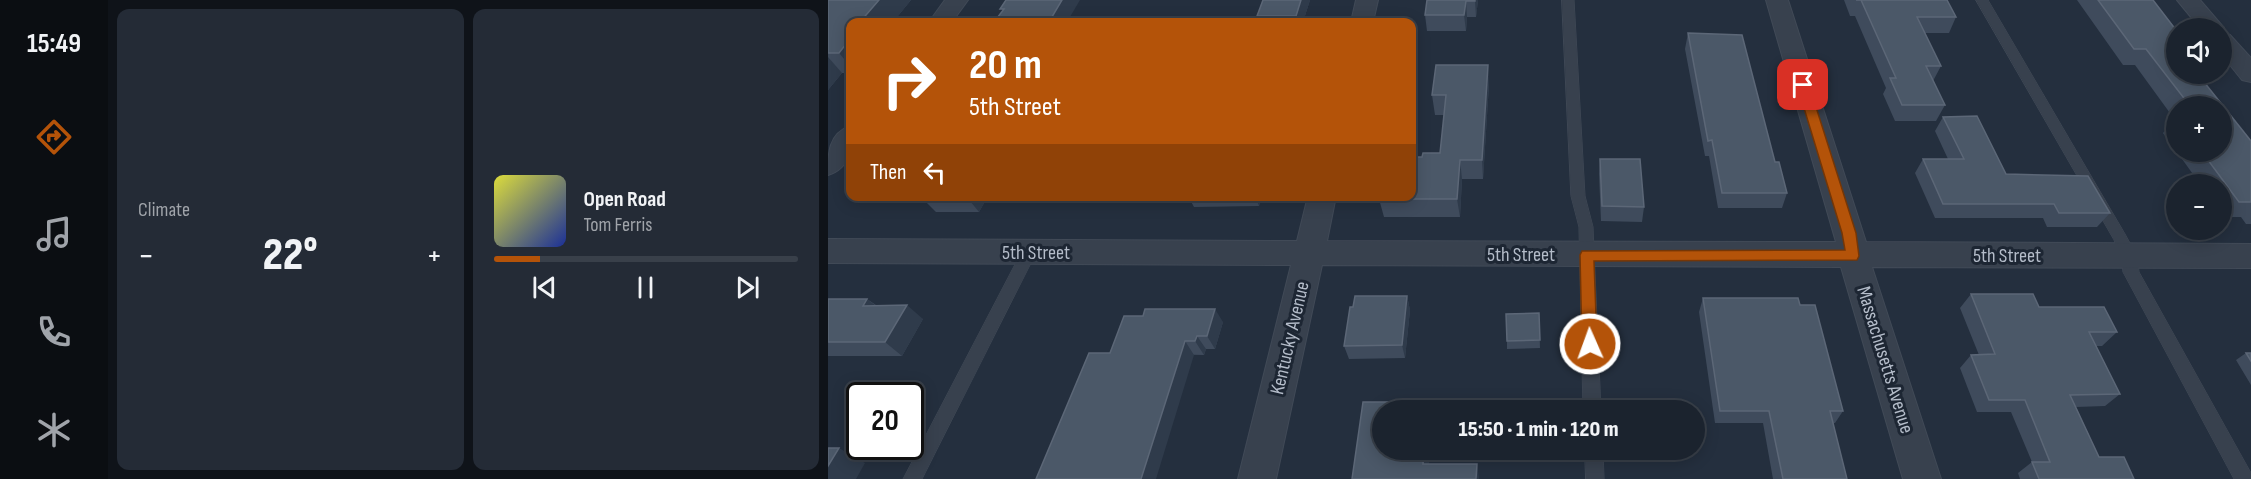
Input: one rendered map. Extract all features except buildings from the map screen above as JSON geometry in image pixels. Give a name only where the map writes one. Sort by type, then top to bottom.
[{"type":"street","points":[[943,18],[957,0]]},
{"type":"street","points":[[1363,18],[1367,0]]},
{"type":"street","name":"Massachusetts Avenue","points":[[1777,0],[1849,233],[1852,256],[1922,479]]},
{"type":"street","points":[[2187,0],[2203,18]]},
{"type":"street","points":[[2232,52],[2251,74]]},
{"type":"street","points":[[828,165],[846,141]]},
{"type":"street","name":"Kentucky Avenue","points":[[1257,479],[1321,201]]},
{"type":"street","name":"5th Street","points":[[828,251],[1309,255],[2251,256]]},
{"type":"lane","points":[[1569,0],[1578,196],[1586,227],[1592,400]]},
{"type":"lane","points":[[1982,0],[2129,256],[2131,272],[2244,479]]},
{"type":"lane","points":[[912,479],[1028,253]]},
{"type":"lane","points":[[1594,460],[1595,479]]},
{"type":"route","points":[[1590,344],[1587,255],[1852,256],[1849,233],[1803,85]]}]
